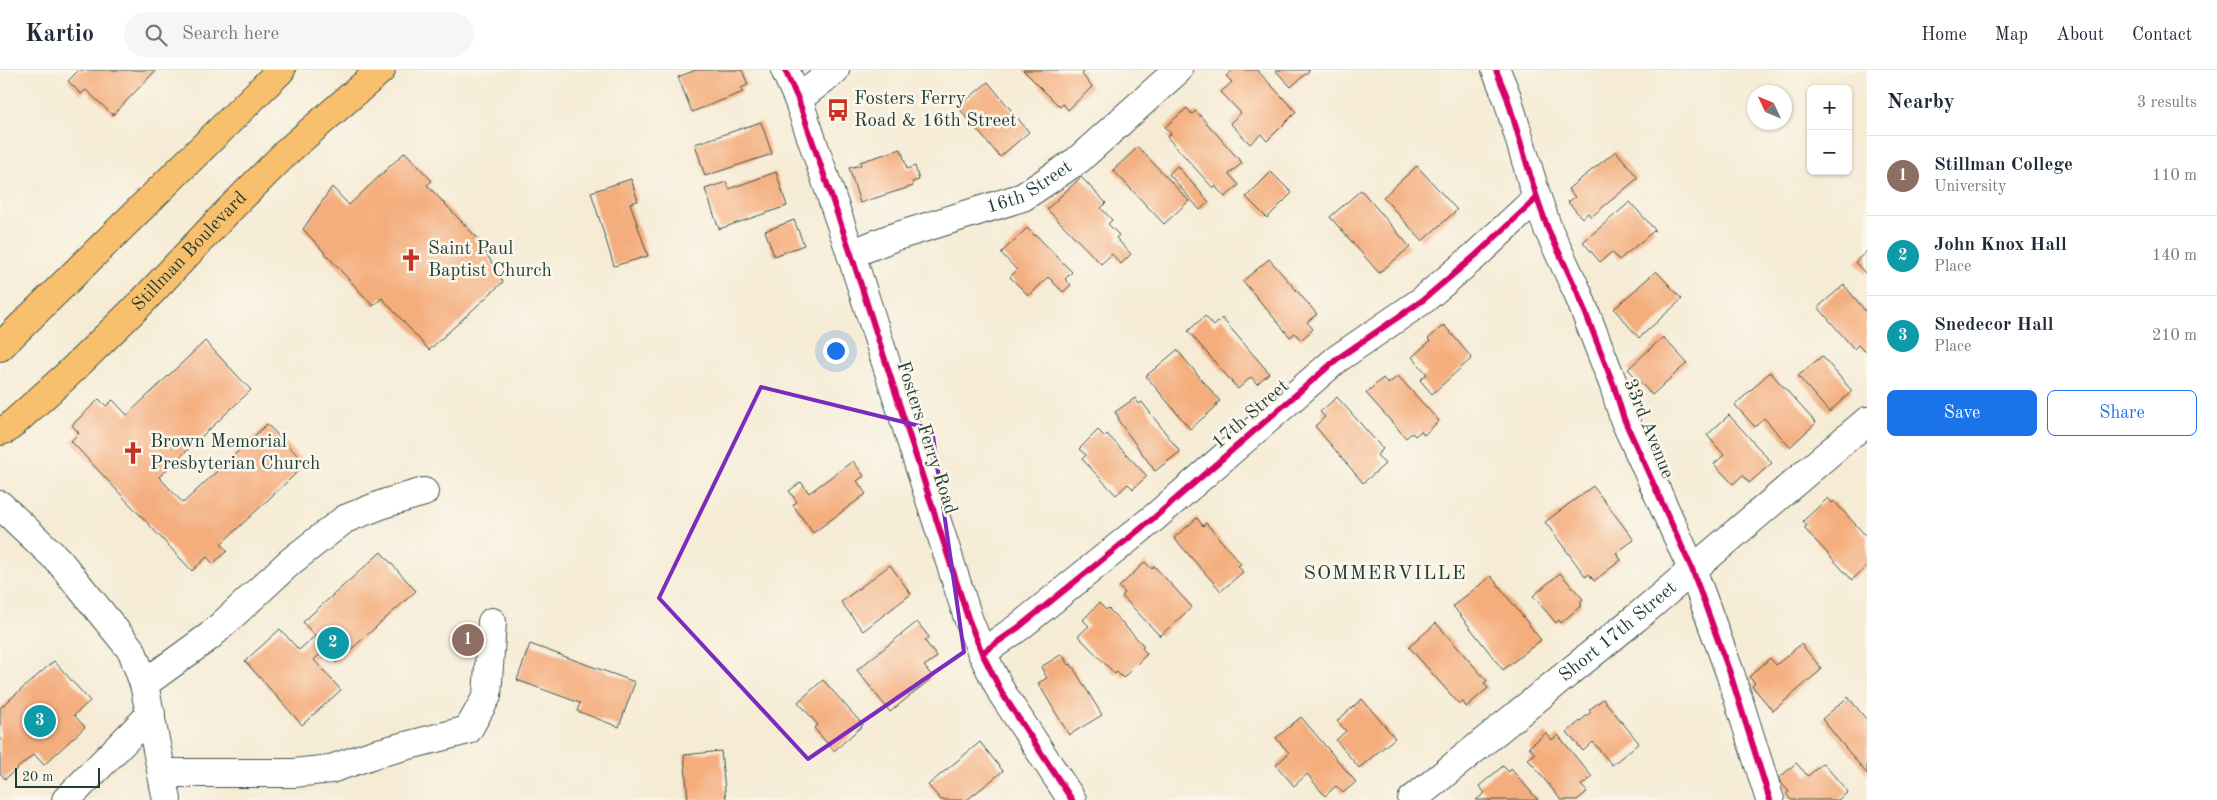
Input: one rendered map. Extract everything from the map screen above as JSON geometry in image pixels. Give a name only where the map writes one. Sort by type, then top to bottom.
[{"type":"main road","points":[[0,347],[281,70]]},
{"type":"main road","name":"Stillman Boulevard","points":[[0,431],[7,429],[66,376],[143,302],[227,212],[290,149],[381,70]]},
{"type":"street","name":"Fosters Ferry Road","points":[[786,70],[798,99],[851,254],[968,618],[982,653],[1002,694],[1072,800]]},
{"type":"street","points":[[798,99],[835,70]]},
{"type":"street","name":"16th Street","points":[[851,254],[891,238],[1022,197],[1078,160],[1178,70]]},
{"type":"street","name":"33rd Avenue","points":[[1496,70],[1507,97],[1548,229],[1577,291],[1614,386],[1624,419],[1692,569],[1730,673],[1770,800]]},
{"type":"street","name":"17th Street","points":[[982,653],[1019,627],[1155,517],[1337,359],[1423,300],[1476,255],[1537,198]]},
{"type":"street","name":"Short 17th Street","points":[[1412,800],[1636,618],[1867,421]]},
{"type":"street","points":[[144,684],[210,636],[290,562],[345,519],[386,503],[424,492]]},
{"type":"street","points":[[0,506],[58,561],[132,651],[144,684],[168,800]]},
{"type":"street","points":[[162,773],[294,773],[331,769],[374,754],[468,730],[487,696],[492,622]]},
{"type":"street","points":[[66,800],[151,714]]},
{"type":"highlighted area","points":[[761,387],[932,429],[964,652],[808,759],[659,598]]},
{"type":"building","points":[[79,70],[156,70],[113,115],[86,90],[81,94],[68,81]]},
{"type":"building","points":[[696,70],[742,70],[748,85],[741,88],[743,92],[692,112],[678,77]]},
{"type":"building","points":[[1023,70],[1086,70],[1082,74],[1092,87],[1068,110],[1063,104],[1060,107]]},
{"type":"building","points":[[1233,70],[1257,70],[1296,112],[1267,141],[1261,134],[1250,144],[1230,123],[1241,113],[1221,92],[1232,82],[1226,76]]},
{"type":"building","points":[[1275,70],[1310,70],[1291,87]]},
{"type":"building","points":[[988,82],[1029,132],[1000,157],[958,107]]},
{"type":"building","points":[[1187,108],[1192,114],[1196,111],[1242,163],[1229,174],[1239,185],[1225,197],[1215,186],[1213,188],[1167,137],[1171,134],[1165,127]]},
{"type":"building","points":[[761,122],[772,154],[705,176],[695,144]]},
{"type":"building","points":[[1138,147],[1189,201],[1164,224],[1113,170]]},
{"type":"building","points":[[901,149],[907,169],[915,166],[919,180],[912,182],[913,186],[860,203],[849,168],[861,165],[860,162]]},
{"type":"building","points":[[1616,151],[1638,178],[1591,217],[1588,213],[1582,218],[1568,202],[1575,197],[1568,189]]},
{"type":"building","name":"Saint Paul Baptist Church","points":[[405,152],[432,181],[427,185],[478,239],[503,282],[429,350],[382,298],[373,306],[303,229],[332,187],[349,205]]},
{"type":"building","points":[[1177,166],[1209,202],[1200,210],[1169,174]]},
{"type":"building","points":[[1417,166],[1457,210],[1422,241],[1383,197]]},
{"type":"building","points":[[776,172],[787,206],[719,229],[705,189],[726,182],[729,189]]},
{"type":"building","points":[[1271,172],[1292,193],[1267,218],[1246,197]]},
{"type":"building","points":[[1081,177],[1106,203],[1101,208],[1112,220],[1108,224],[1119,235],[1116,238],[1131,254],[1121,264],[1112,254],[1101,264],[1047,209]]},
{"type":"building","points":[[631,179],[638,201],[630,203],[648,256],[614,266],[591,192]]},
{"type":"building","points":[[1361,190],[1410,247],[1379,273],[1330,217]]},
{"type":"building","points":[[1630,202],[1655,230],[1619,260],[1612,252],[1600,262],[1583,242]]},
{"type":"building","points":[[794,220],[804,245],[774,256],[765,231]]},
{"type":"building","points":[[1027,228],[1072,272],[1065,279],[1071,285],[1063,292],[1048,277],[1029,296],[1010,277],[1017,270],[1001,253]]},
{"type":"building","points":[[1867,251],[1867,275],[1855,262]]},
{"type":"building","points":[[1269,259],[1317,314],[1307,322],[1313,329],[1301,340],[1295,333],[1290,337],[1243,281]]},
{"type":"building","points":[[1656,271],[1682,299],[1639,338],[1614,309]]},
{"type":"building","points":[[1844,285],[1867,313],[1867,349],[1864,351],[1858,345],[1854,349],[1818,307]]},
{"type":"building","points":[[1205,316],[1214,326],[1222,318],[1269,373],[1257,384],[1251,377],[1238,389],[1188,331]]},
{"type":"building","points":[[1444,325],[1472,358],[1432,394],[1420,380],[1427,374],[1412,357]]},
{"type":"building","points":[[1663,337],[1687,363],[1652,395],[1628,369]]},
{"type":"building","name":"Brown Memorial Presbyterian Church","points":[[205,341],[251,390],[159,477],[183,503],[267,424],[306,464],[221,544],[227,551],[213,564],[207,557],[192,571],[71,441],[79,433],[72,425],[99,399],[106,406],[113,400],[127,415]]},
{"type":"building","points":[[1177,350],[1220,401],[1216,404],[1217,406],[1190,429],[1146,376]]},
{"type":"building","points":[[1822,356],[1852,391],[1829,412],[1798,376]]},
{"type":"building","points":[[1770,372],[1816,423],[1790,447],[1764,418],[1755,427],[1735,405]]},
{"type":"building","points":[[1398,376],[1439,421],[1424,435],[1421,431],[1415,436],[1412,433],[1406,438],[1366,393],[1383,378],[1388,384]]},
{"type":"building","points":[[1337,397],[1383,449],[1377,455],[1385,464],[1363,483],[1315,426],[1325,417],[1320,412]]},
{"type":"building","points":[[1135,398],[1139,404],[1142,402],[1180,452],[1155,471],[1118,420],[1119,418],[1115,412]]},
{"type":"building","points":[[1729,415],[1772,463],[1749,483],[1743,475],[1733,484],[1714,464],[1724,455],[1707,435]]},
{"type":"building","points":[[1098,430],[1105,437],[1107,434],[1147,476],[1133,489],[1128,484],[1116,495],[1082,459],[1086,455],[1079,449]]},
{"type":"building","points":[[853,461],[864,476],[857,481],[866,494],[813,533],[793,505],[797,502],[789,491],[801,482],[809,493]]},
{"type":"building","points":[[1593,486],[1634,540],[1616,553],[1621,560],[1594,581],[1589,574],[1586,577],[1545,522]]},
{"type":"building","points":[[1828,498],[1832,503],[1834,501],[1867,537],[1867,566],[1852,580],[1804,528],[1807,526],[1803,521]]},
{"type":"building","points":[[1197,518],[1203,526],[1206,523],[1241,564],[1238,566],[1243,572],[1221,591],[1174,538]]},
{"type":"building","points":[[381,552],[416,591],[336,663],[324,650],[314,660],[341,690],[302,725],[245,661],[280,629],[299,650],[315,636],[303,622]]},
{"type":"building","points":[[1145,562],[1152,569],[1154,566],[1192,607],[1160,636],[1122,596],[1125,593],[1119,587]]},
{"type":"building","points":[[890,565],[911,594],[863,631],[841,602]]},
{"type":"building","points":[[1560,573],[1583,599],[1580,602],[1582,605],[1561,623],[1559,620],[1556,623],[1533,596]]},
{"type":"building","points":[[1491,576],[1541,640],[1503,670],[1453,606]]},
{"type":"building","points":[[1099,603],[1106,610],[1108,608],[1144,646],[1142,648],[1147,654],[1123,678],[1117,672],[1115,674],[1078,636],[1089,626],[1083,620]]},
{"type":"building","points":[[917,622],[929,637],[925,641],[937,657],[924,666],[933,677],[890,712],[857,670]]},
{"type":"building","points":[[1436,623],[1487,681],[1484,683],[1488,688],[1466,707],[1463,702],[1459,704],[1409,647]]},
{"type":"building","points":[[530,644],[635,682],[619,727],[577,711],[580,703],[517,680]]},
{"type":"building","points":[[1801,644],[1822,669],[1773,711],[1752,686],[1755,683],[1749,677],[1770,658],[1776,665]]},
{"type":"building","points":[[1062,654],[1068,665],[1071,664],[1102,715],[1069,735],[1038,683],[1047,678],[1041,667]]},
{"type":"building","points":[[54,661],[90,701],[74,715],[85,727],[44,765],[34,754],[5,779],[0,773],[0,708]]},
{"type":"building","points":[[823,680],[863,725],[834,751],[814,728],[818,725],[798,702]]},
{"type":"building","points":[[1848,697],[1867,720],[1867,774],[1822,719]]},
{"type":"building","points":[[1362,699],[1395,738],[1359,768],[1336,740],[1346,731],[1337,721]]},
{"type":"building","points":[[1603,699],[1639,743],[1612,765],[1593,742],[1583,751],[1567,732]]},
{"type":"building","points":[[1301,717],[1356,782],[1343,793],[1336,786],[1325,796],[1307,774],[1294,786],[1276,765],[1289,753],[1276,738]]},
{"type":"building","points":[[1546,733],[1552,740],[1558,735],[1592,777],[1581,785],[1587,792],[1577,800],[1561,800],[1528,759],[1535,754],[1529,747]]},
{"type":"building","points":[[980,742],[1003,771],[967,800],[941,800],[928,785]]},
{"type":"building","points":[[721,751],[726,800],[688,800],[684,755]]},
{"type":"building","points":[[1796,763],[1808,776],[1823,763],[1848,792],[1838,800],[1791,800],[1786,794],[1789,792],[1778,779]]},
{"type":"building","points":[[1503,766],[1509,772],[1511,769],[1538,800],[1476,800],[1485,793],[1479,786]]},
{"type":"cycle path","points":[[785,70],[798,99],[851,254],[968,618],[982,653],[1002,693],[1072,800]]},
{"type":"cycle path","points":[[1496,70],[1507,97],[1548,229],[1577,291],[1614,386],[1624,419],[1692,569],[1730,673],[1770,800]]},
{"type":"cycle path","points":[[982,653],[1019,627],[1155,517],[1337,359],[1423,300],[1476,255],[1537,198]]},
{"type":"place","name":"Fosters Ferry Road & 16th Street","points":[[838,110]]},
{"type":"place","name":"Saint Paul Baptist Church","points":[[411,260]]},
{"type":"place","name":"Brown Memorial Presbyterian Church","points":[[133,453]]},
{"type":"place","name":"Stillman College","points":[[468,640]]},
{"type":"place","name":"John Knox Hall","points":[[333,643]]},
{"type":"place","name":"Snedecor Hall","points":[[40,721]]},
{"type":"district","name":"SOMMERVILLE","points":[[1385,574]]}]
